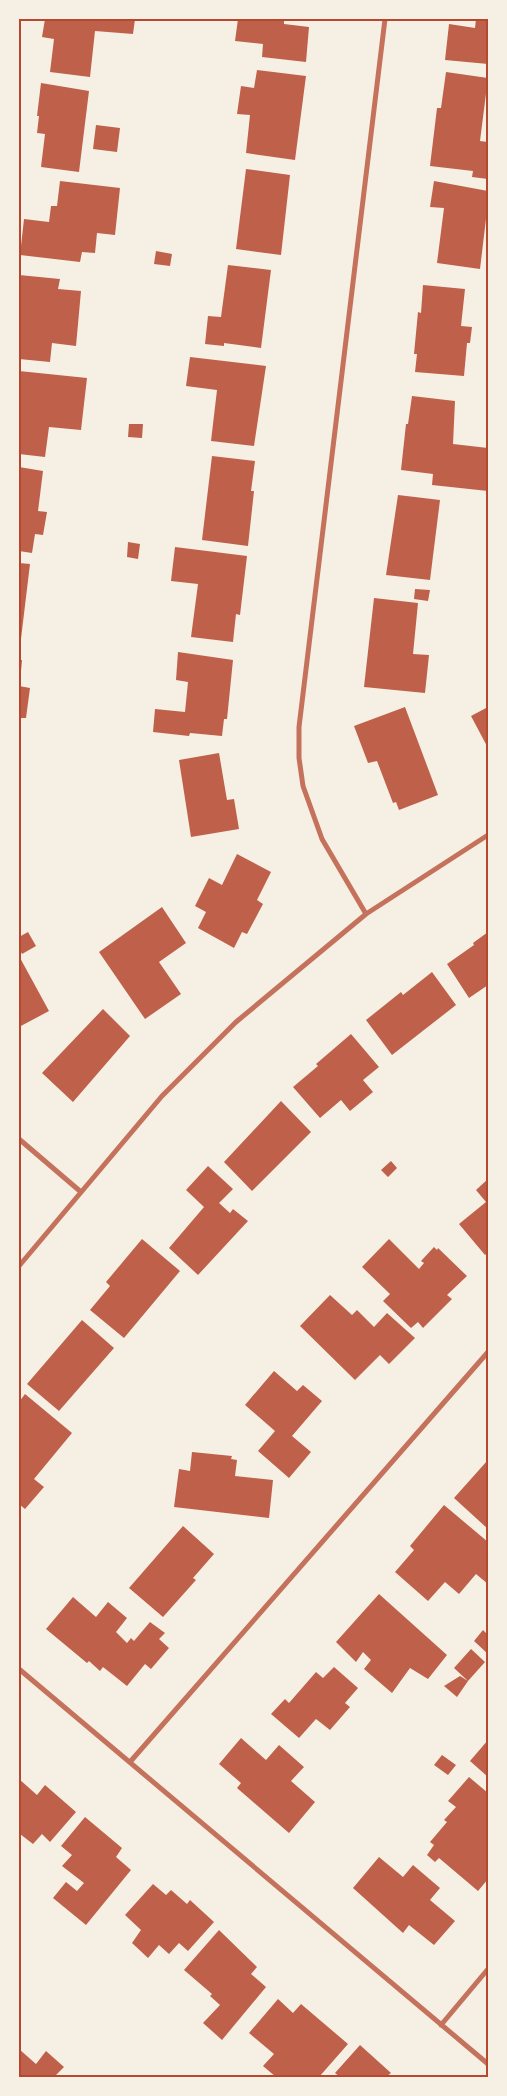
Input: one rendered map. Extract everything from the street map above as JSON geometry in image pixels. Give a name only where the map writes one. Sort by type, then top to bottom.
[{"type":"street","points":[[366,914],[322,839],[303,786],[299,758],[299,727],[385,19]]},
{"type":"street","points":[[19,1266],[162,1096],[236,1022],[366,914],[488,835]]},
{"type":"street","points":[[19,1138],[81,1192]]},
{"type":"street","points":[[130,1762],[488,1352]]},
{"type":"street","points":[[19,1669],[488,2064]]},
{"type":"street","points":[[441,2025],[488,1969]]},
{"type":"building","points":[[45,19],[135,19],[133,34],[95,31],[90,77],[50,72],[54,39],[42,37]]},
{"type":"building","points":[[238,19],[284,19],[284,24],[309,27],[306,62],[262,57],[263,44],[235,41]]},
{"type":"building","points":[[476,19],[488,19],[488,64],[445,60],[449,24],[475,28]]},
{"type":"building","points":[[257,70],[306,76],[295,160],[246,153],[250,115],[237,114],[241,86],[254,88]]},
{"type":"building","points":[[446,72],[488,78],[480,141],[488,142],[488,179],[472,177],[473,171],[430,166],[437,108],[441,108]]},
{"type":"building","points":[[41,83],[89,91],[79,172],[41,167],[45,134],[37,133],[39,116],[37,116]]},
{"type":"building","points":[[96,125],[120,128],[117,152],[93,149]]},
{"type":"building","points":[[246,169],[290,175],[281,255],[236,249]]},
{"type":"building","points":[[60,181],[120,188],[115,235],[97,233],[95,253],[82,252],[80,262],[20,255],[24,219],[49,222],[51,206],[57,206]]},
{"type":"building","points":[[434,181],[488,191],[488,219],[486,219],[480,269],[437,263],[444,208],[430,207]]},
{"type":"building","points":[[156,251],[172,254],[170,266],[154,264]]},
{"type":"building","points":[[228,265],[271,270],[261,348],[224,343],[224,346],[205,344],[208,316],[221,317]]},
{"type":"building","points":[[19,275],[60,279],[58,289],[81,291],[76,346],[52,343],[50,362],[19,359]]},
{"type":"building","points":[[423,285],[465,289],[461,326],[472,327],[470,343],[467,343],[464,376],[415,372],[417,354],[414,354],[418,312],[421,313]]},
{"type":"building","points":[[190,357],[266,366],[254,446],[211,441],[217,390],[186,386]]},
{"type":"building","points":[[19,371],[87,378],[81,430],[49,427],[45,457],[19,454]]},
{"type":"building","points":[[412,396],[455,401],[453,444],[488,448],[488,491],[432,485],[433,474],[401,470],[406,424],[408,424]]},
{"type":"building","points":[[129,424],[143,424],[142,438],[128,437]]},
{"type":"building","points":[[212,456],[255,461],[251,491],[254,491],[248,546],[202,540]]},
{"type":"building","points":[[19,467],[43,471],[38,511],[47,512],[43,535],[35,534],[32,553],[19,551]]},
{"type":"building","points":[[398,495],[440,500],[430,580],[386,575]]},
{"type":"building","points":[[128,542],[140,544],[138,559],[127,557]]},
{"type":"building","points":[[175,547],[247,556],[240,615],[236,614],[233,642],[191,637],[198,584],[171,581]]},
{"type":"building","points":[[19,563],[30,564],[20,647],[19,647]]},
{"type":"building","points":[[415,589],[430,590],[428,601],[414,599]]},
{"type":"building","points":[[374,598],[418,603],[413,654],[429,655],[425,693],[364,687]]},
{"type":"building","points":[[178,652],[233,660],[227,719],[224,719],[222,736],[190,733],[189,736],[153,732],[155,709],[185,712],[188,682],[176,680]]},
{"type":"building","points":[[19,660],[22,660],[20,682],[19,682]]},
{"type":"building","points":[[19,686],[30,688],[26,718],[19,718]]},
{"type":"building","points":[[405,707],[438,795],[399,810],[396,802],[393,803],[377,761],[368,763],[354,726]]},
{"type":"building","points":[[488,707],[488,748],[471,716]]},
{"type":"building","points":[[219,753],[227,800],[234,799],[239,829],[191,837],[179,760]]},
{"type":"building","points":[[237,854],[271,872],[257,900],[263,904],[247,934],[242,932],[234,948],[198,928],[206,912],[195,906],[209,878],[222,885]]},
{"type":"building","points":[[162,907],[186,943],[159,962],[181,994],[145,1019],[99,952]]},
{"type":"building","points":[[28,932],[36,946],[22,954],[19,948],[19,937]]},
{"type":"building","points":[[488,932],[488,985],[469,998],[447,964],[474,945],[473,943]]},
{"type":"building","points":[[19,956],[49,1011],[19,1027]]},
{"type":"building","points":[[432,972],[456,1005],[392,1055],[366,1020],[401,992],[403,995]]},
{"type":"building","points":[[103,1009],[130,1036],[73,1102],[42,1073]]},
{"type":"building","points":[[351,1034],[379,1067],[363,1080],[373,1092],[350,1111],[341,1100],[320,1118],[293,1087]]},
{"type":"building","points":[[281,1101],[311,1132],[252,1191],[224,1162]]},
{"type":"building","points":[[391,1161],[397,1168],[388,1177],[381,1170]]},
{"type":"building","points":[[208,1166],[233,1189],[219,1203],[230,1213],[233,1209],[248,1221],[198,1275],[169,1248],[204,1207],[186,1190]]},
{"type":"building","points":[[488,1179],[488,1252],[485,1255],[459,1224],[486,1202],[476,1190]]},
{"type":"building","points":[[142,1239],[180,1271],[124,1338],[90,1310],[110,1286],[106,1282]]},
{"type":"building","points":[[389,1239],[419,1269],[424,1263],[421,1261],[434,1247],[437,1250],[438,1248],[467,1276],[447,1295],[452,1299],[423,1328],[418,1322],[411,1328],[383,1301],[390,1294],[362,1267]]},
{"type":"building","points":[[330,1295],[352,1315],[357,1310],[374,1327],[387,1313],[415,1338],[389,1364],[380,1355],[355,1380],[300,1326]]},
{"type":"building","points":[[82,1320],[114,1348],[59,1411],[27,1384]]},
{"type":"building","points":[[274,1371],[297,1391],[303,1385],[322,1401],[292,1436],[311,1452],[289,1478],[258,1451],[275,1431],[245,1405]]},
{"type":"building","points":[[25,1394],[72,1433],[34,1479],[44,1487],[25,1509],[19,1504],[19,1402]]},
{"type":"building","points":[[192,1452],[232,1456],[231,1459],[237,1460],[235,1476],[273,1480],[269,1518],[174,1507],[179,1469],[190,1471]]},
{"type":"building","points":[[488,1462],[488,1529],[454,1498]]},
{"type":"building","points":[[444,1505],[488,1542],[488,1584],[476,1574],[459,1594],[445,1582],[428,1601],[395,1572],[414,1550],[410,1546]]},
{"type":"building","points":[[183,1526],[214,1554],[193,1578],[196,1580],[163,1617],[129,1588]]},
{"type":"building","points":[[379,1594],[447,1655],[428,1679],[410,1668],[392,1693],[364,1669],[371,1660],[363,1652],[356,1662],[336,1642]]},
{"type":"building","points":[[73,1597],[96,1617],[108,1602],[127,1618],[116,1632],[127,1643],[131,1638],[134,1641],[150,1622],[165,1633],[159,1639],[169,1648],[151,1669],[145,1664],[127,1686],[103,1667],[100,1671],[89,1661],[87,1663],[46,1629]]},
{"type":"building","points":[[483,1630],[488,1635],[488,1654],[474,1641]]},
{"type":"building","points":[[471,1649],[485,1662],[468,1681],[454,1668]]},
{"type":"building","points":[[334,1667],[358,1688],[345,1703],[350,1707],[330,1730],[316,1719],[299,1738],[271,1714],[285,1699],[289,1703],[316,1672],[323,1678]]},
{"type":"building","points":[[460,1676],[468,1681],[457,1697],[444,1686]]},
{"type":"building","points":[[241,1738],[266,1760],[279,1745],[304,1767],[291,1781],[315,1802],[289,1833],[237,1788],[241,1783],[219,1764]]},
{"type":"building","points":[[488,1740],[488,1777],[470,1761]]},
{"type":"building","points":[[442,1755],[456,1765],[448,1775],[434,1765]]},
{"type":"building","points":[[469,1777],[488,1793],[488,1879],[478,1891],[439,1858],[435,1862],[427,1855],[434,1845],[430,1842],[447,1822],[444,1820],[456,1807],[448,1801]]},
{"type":"building","points":[[19,1779],[37,1795],[45,1785],[76,1812],[50,1842],[42,1834],[33,1844],[20,1834],[19,1836]]},
{"type":"building","points":[[85,1817],[122,1848],[116,1857],[131,1870],[86,1925],[53,1898],[66,1882],[77,1891],[84,1883],[62,1866],[72,1855],[61,1846]]},
{"type":"building","points":[[379,1857],[403,1877],[413,1865],[440,1888],[430,1900],[455,1921],[434,1945],[409,1925],[403,1933],[353,1888]]},
{"type":"building","points":[[153,1884],[166,1895],[171,1890],[187,1904],[190,1900],[214,1922],[188,1951],[179,1943],[169,1954],[159,1945],[148,1958],[132,1943],[141,1930],[125,1915]]},
{"type":"building","points":[[219,1930],[257,1967],[251,1974],[266,1987],[222,2040],[203,2023],[220,2005],[210,1996],[212,1994],[184,1970]]},
{"type":"building","points":[[278,1999],[293,2013],[301,2004],[348,2044],[319,2077],[276,2077],[263,2066],[274,2054],[249,2033]]},
{"type":"building","points":[[360,2045],[391,2073],[386,2077],[340,2077],[335,2073]]},
{"type":"building","points":[[19,2049],[36,2064],[46,2051],[64,2067],[54,2077],[19,2077]]}]
